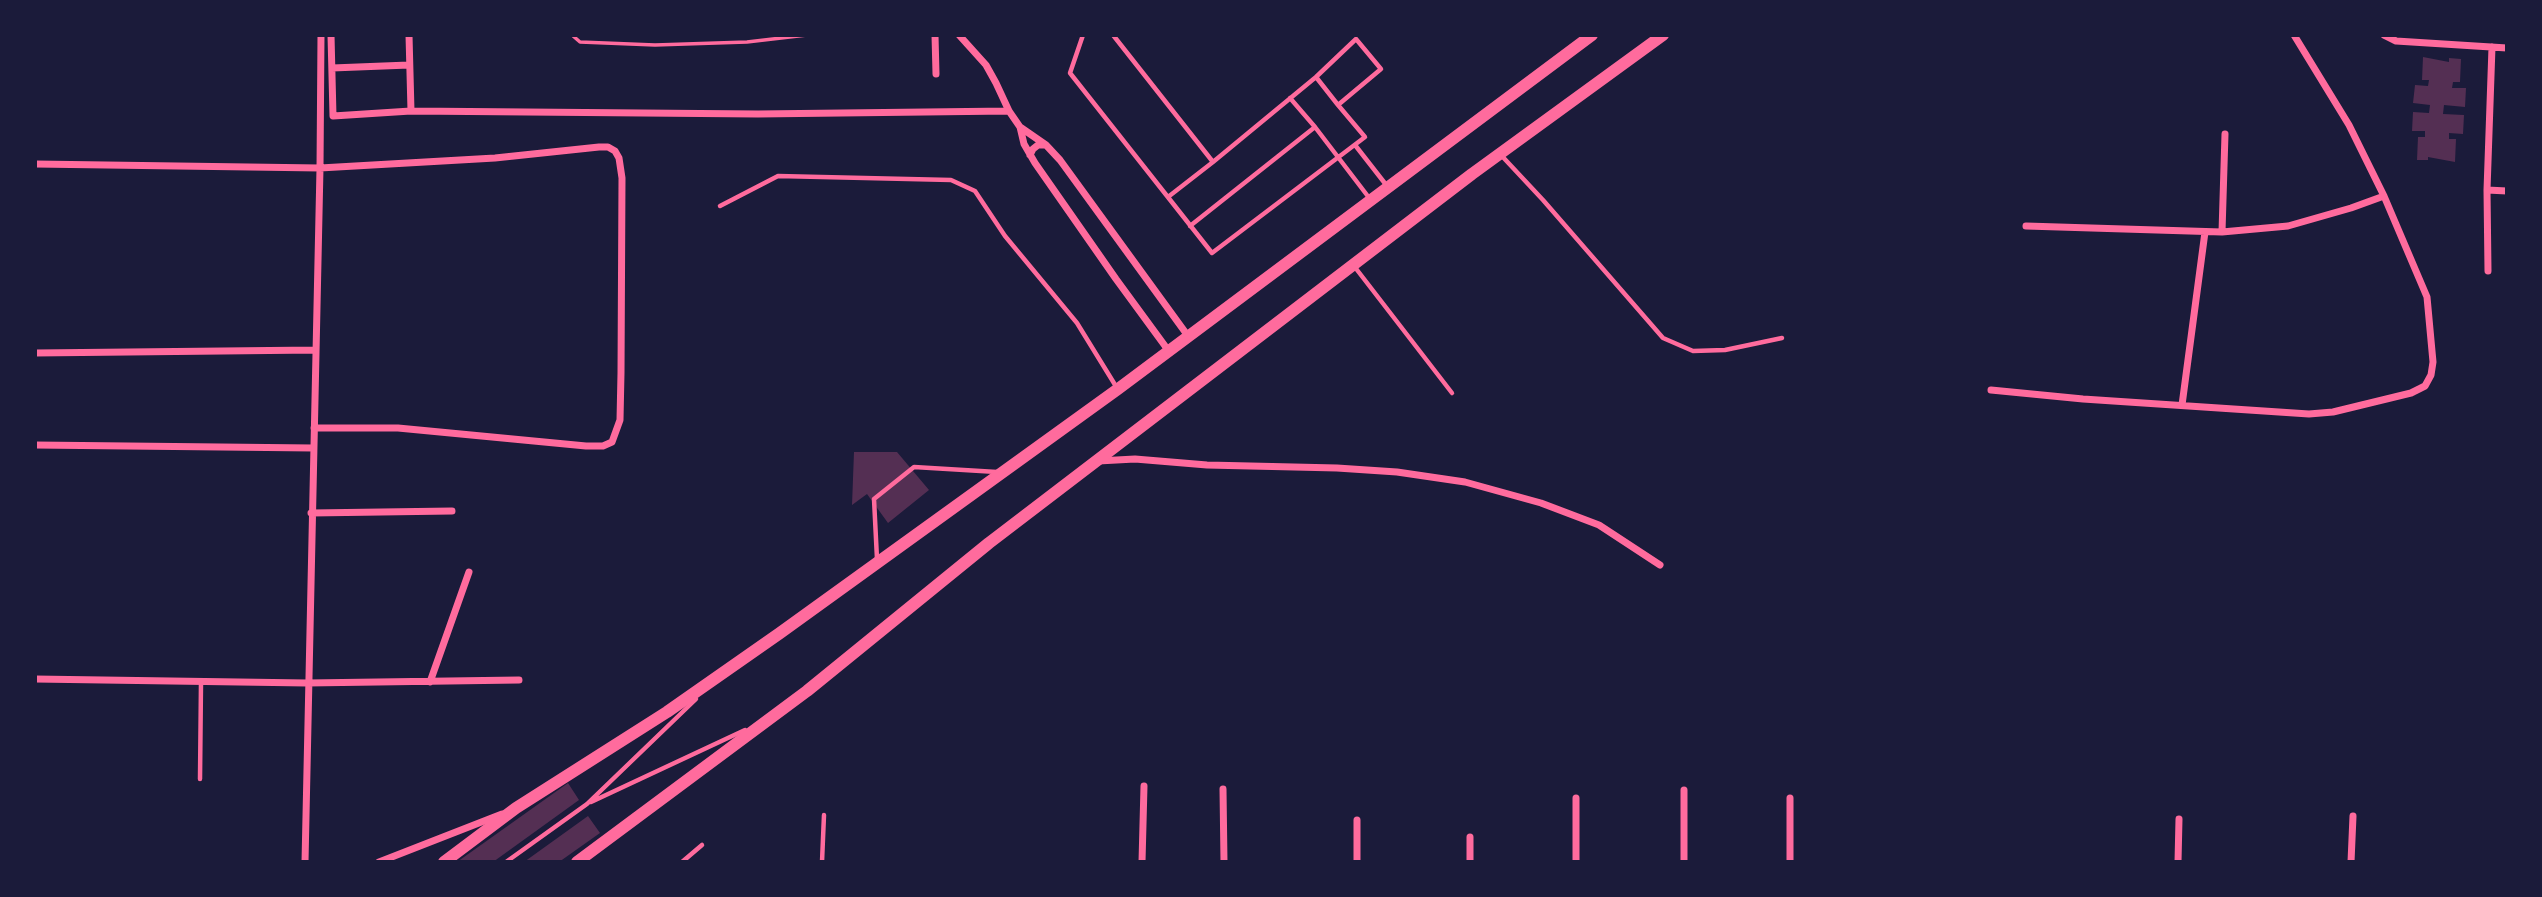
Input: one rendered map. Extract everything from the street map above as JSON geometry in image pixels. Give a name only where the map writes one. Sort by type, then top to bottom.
[{"type":"main road","points":[[444,862],[516,808],[667,712],[1004,472],[1592,35]]},
{"type":"main road","points":[[577,862],[770,718],[989,542],[1499,154],[1663,35]]},
{"type":"street","points":[[305,862],[321,35]]},
{"type":"street","points":[[331,35],[333,116],[411,111],[661,114],[1009,111]]},
{"type":"street","points":[[409,35],[411,111]]},
{"type":"street","points":[[934,35],[936,74]]},
{"type":"street","points":[[959,35],[986,65],[1020,127],[1030,155],[1108,269],[1168,350]]},
{"type":"street","points":[[1992,390],[2309,414],[2333,412],[2412,393],[2425,386],[2431,375],[2433,362],[2427,297],[2384,195],[2349,125],[2294,35]]},
{"type":"street","points":[[2384,35],[2396,41],[2507,48]]},
{"type":"street","points":[[2488,271],[2487,190],[2492,47]]},
{"type":"street","points":[[332,68],[409,65]]},
{"type":"street","points":[[1020,127],[1046,145],[1060,160],[1188,336]]},
{"type":"street","points":[[2222,232],[2225,134]]},
{"type":"street","points":[[1030,155],[1032,149],[1038,145],[1046,145]]},
{"type":"street","points":[[35,164],[320,168],[608,147],[615,151],[619,158],[622,178],[621,373],[620,420],[612,442],[603,446],[398,428],[314,428]]},
{"type":"street","points":[[2487,190],[2507,191]]},
{"type":"street","points":[[2026,226],[2222,232],[2288,226],[2351,208],[2384,195]]},
{"type":"street","points":[[2182,405],[2205,232]]},
{"type":"street","points":[[35,353],[316,350]]},
{"type":"street","points":[[35,445],[313,448]]},
{"type":"street","points":[[1097,461],[1135,459],[1208,465],[1398,471],[1465,482],[1541,503],[1599,525],[1660,565]]},
{"type":"street","points":[[311,513],[452,511]]},
{"type":"street","points":[[430,682],[469,572]]},
{"type":"street","points":[[35,679],[307,683],[519,680]]},
{"type":"street","points":[[1142,862],[1144,786]]},
{"type":"street","points":[[1223,789],[1224,862]]},
{"type":"street","points":[[1684,789],[1684,862]]},
{"type":"street","points":[[1576,862],[1577,798]]},
{"type":"street","points":[[1790,798],[1790,862]]},
{"type":"street","points":[[379,862],[516,808]]},
{"type":"street","points":[[2351,862],[2353,816]]},
{"type":"street","points":[[2178,862],[2179,819]]},
{"type":"street","points":[[1357,820],[1357,862]]},
{"type":"street","points":[[1469,837],[1470,862]]},
{"type":"lane","points":[[1083,35],[1070,73],[1212,253],[1365,137],[1316,77]]},
{"type":"lane","points":[[1113,35],[1213,162]]},
{"type":"lane","points":[[1168,197],[1316,77],[1356,39],[1381,69],[1338,105]]},
{"type":"lane","points":[[1290,98],[1370,200]]},
{"type":"lane","points":[[1189,226],[1315,127]]},
{"type":"lane","points":[[1355,145],[1388,187]]},
{"type":"lane","points":[[1499,154],[1544,200],[1663,338],[1693,351],[1725,350],[1782,338]]},
{"type":"lane","points":[[720,206],[778,176],[951,180],[975,191],[1005,236],[1077,323],[1118,389]]},
{"type":"lane","points":[[1353,265],[1452,393]]},
{"type":"lane","points":[[877,563],[874,499],[914,467],[1004,472]]},
{"type":"lane","points":[[506,862],[587,804],[720,675]]},
{"type":"lane","points":[[200,779],[201,682]]},
{"type":"lane","points":[[587,804],[770,718]]},
{"type":"lane","points":[[822,862],[824,816]]},
{"type":"lane","points":[[682,862],[702,845]]},
{"type":"path","points":[[572,35],[580,42],[655,45],[807,35]]},
{"type":"building","points":[[2423,57],[2449,62],[2449,58],[2461,59],[2460,82],[2453,82],[2452,88],[2466,88],[2465,107],[2444,105],[2443,114],[2464,115],[2463,134],[2449,133],[2449,139],[2456,139],[2455,162],[2428,157],[2428,160],[2417,160],[2418,137],[2425,137],[2425,131],[2412,131],[2413,112],[2429,113],[2430,105],[2413,103],[2415,85],[2428,86],[2429,80],[2422,80]]},
{"type":"building","points":[[854,452],[897,452],[929,490],[888,523],[867,494],[852,505]]},
{"type":"building","points":[[568,783],[579,800],[493,862],[457,862]]},
{"type":"building","points":[[588,816],[600,833],[559,862],[524,862]]}]
